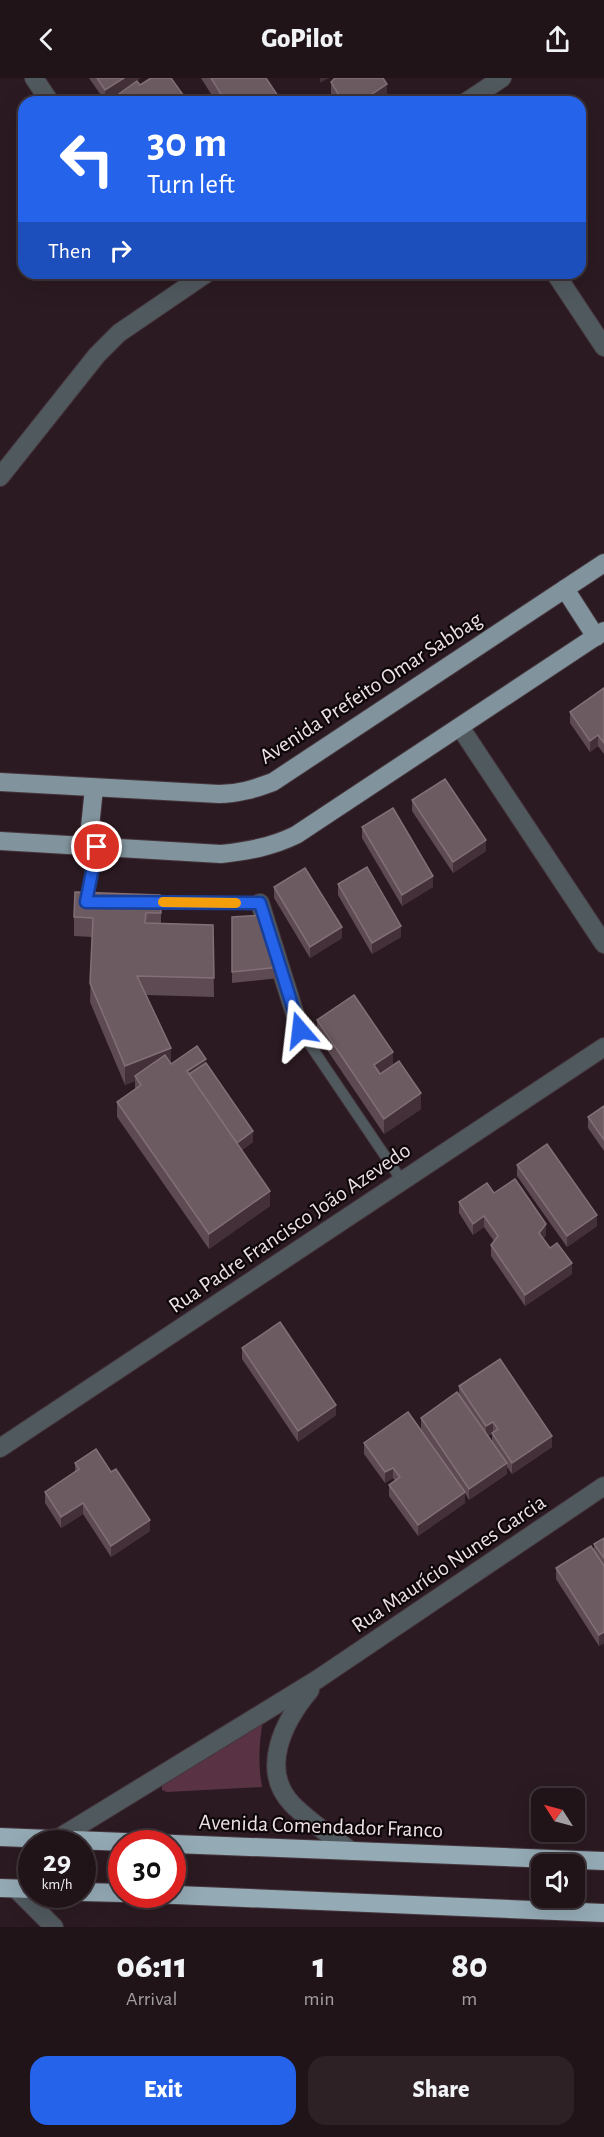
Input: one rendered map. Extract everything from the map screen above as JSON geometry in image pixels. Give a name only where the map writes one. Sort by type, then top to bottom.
[{"type":"highway","name":"Avenida Comendador Franco","points":[[0,1837],[18,1838]]},
{"type":"highway","name":"Avenida Comendador Franco","points":[[96,1841],[604,1861]]},
{"type":"highway","points":[[186,1895],[604,1913]]},
{"type":"main road","name":"Avenida Prefeito Omar Sabbag","points":[[0,782],[236,794],[273,782],[604,563]]},
{"type":"main road","points":[[0,841],[221,854],[251,851],[276,845],[296,836],[600,634],[565,589]]},
{"type":"main road","points":[[93,847],[94,788]]},
{"type":"street","points":[[34,78],[46,96]]},
{"type":"street","points":[[475,96],[502,78]]},
{"type":"street","points":[[0,477],[97,355],[119,333],[198,279]]},
{"type":"street","points":[[559,279],[604,347]]},
{"type":"street","points":[[460,727],[604,944]]},
{"type":"street","points":[[260,903],[300,1030]]},
{"type":"street","name":"Rua Padre Francisco João Azevedo","points":[[0,1448],[604,1047]]},
{"type":"street","name":"Rua Maurício Nunes Garcia","points":[[72,1830],[318,1679],[604,1486]]},
{"type":"street","name":"Rua Maurício Nunes Garcia","points":[[318,1679],[286,1723],[279,1741],[276,1761],[278,1776],[282,1790],[291,1803],[351,1851]]},
{"type":"street","points":[[16,1889],[54,1927]]},
{"type":"lane","points":[[93,847],[86,902],[97,902]]},
{"type":"lane","points":[[132,902],[260,903]]},
{"type":"lane","points":[[300,1030],[402,1181]]},
{"type":"shaded area","points":[[263,1720],[260,1754],[262,1787],[167,1792],[162,1790],[162,1786]]},
{"type":"building","points":[[97,78],[124,78],[105,90]]},
{"type":"building","points":[[151,78],[171,78],[184,96],[116,96],[137,81],[140,85]]},
{"type":"building","points":[[211,78],[266,78],[278,96],[222,96]]},
{"type":"building","points":[[335,78],[383,78],[387,84],[369,96],[339,96],[331,82]]},
{"type":"building","points":[[604,688],[604,743],[598,735],[590,741],[570,712]]},
{"type":"building","points":[[445,779],[486,840],[453,862],[412,800]]},
{"type":"building","points":[[393,808],[433,876],[402,895],[362,827]]},
{"type":"building","points":[[367,867],[401,926],[372,943],[338,884]]},
{"type":"building","points":[[305,868],[342,927],[310,947],[274,887]]},
{"type":"building","points":[[75,892],[160,895],[161,913],[146,913],[145,923],[213,925],[214,978],[137,976],[171,1048],[125,1066],[90,983],[93,918],[74,917]]},
{"type":"building","points":[[263,915],[280,967],[232,972],[232,917]]},
{"type":"building","points":[[354,995],[393,1052],[374,1065],[380,1074],[399,1061],[421,1093],[384,1119],[317,1020]]},
{"type":"building","points":[[197,1046],[206,1059],[187,1071],[270,1191],[209,1234],[117,1102],[141,1085],[135,1076],[165,1055],[171,1064]]},
{"type":"building","points":[[206,1063],[253,1131],[237,1143],[189,1074]]},
{"type":"building","points":[[604,1106],[604,1140],[588,1117]]},
{"type":"building","points":[[547,1144],[597,1215],[567,1236],[517,1165]]},
{"type":"building","points":[[515,1179],[546,1224],[539,1233],[550,1248],[557,1243],[572,1263],[525,1295],[491,1245],[498,1236],[484,1216],[473,1224],[459,1202],[487,1183],[494,1193]]},
{"type":"building","points":[[280,1322],[336,1405],[298,1431],[242,1348]]},
{"type":"building","points":[[500,1359],[552,1436],[512,1463],[492,1433],[498,1429],[493,1422],[486,1426],[459,1386]]},
{"type":"building","points":[[457,1392],[507,1463],[469,1489],[421,1418]]},
{"type":"building","points":[[408,1412],[465,1492],[418,1525],[389,1485],[400,1477],[393,1468],[385,1472],[364,1443]]},
{"type":"building","points":[[96,1449],[111,1472],[116,1469],[150,1520],[111,1546],[83,1503],[61,1517],[45,1492],[79,1469],[75,1463]]},
{"type":"building","points":[[604,1538],[604,1558],[594,1544]]},
{"type":"building","points":[[591,1546],[604,1566],[604,1632],[599,1635],[556,1568]]},
{"type":"slow traffic","points":[[163,902],[236,903]]},
{"type":"route","points":[[97,847],[86,902],[260,903],[300,1030]]}]
